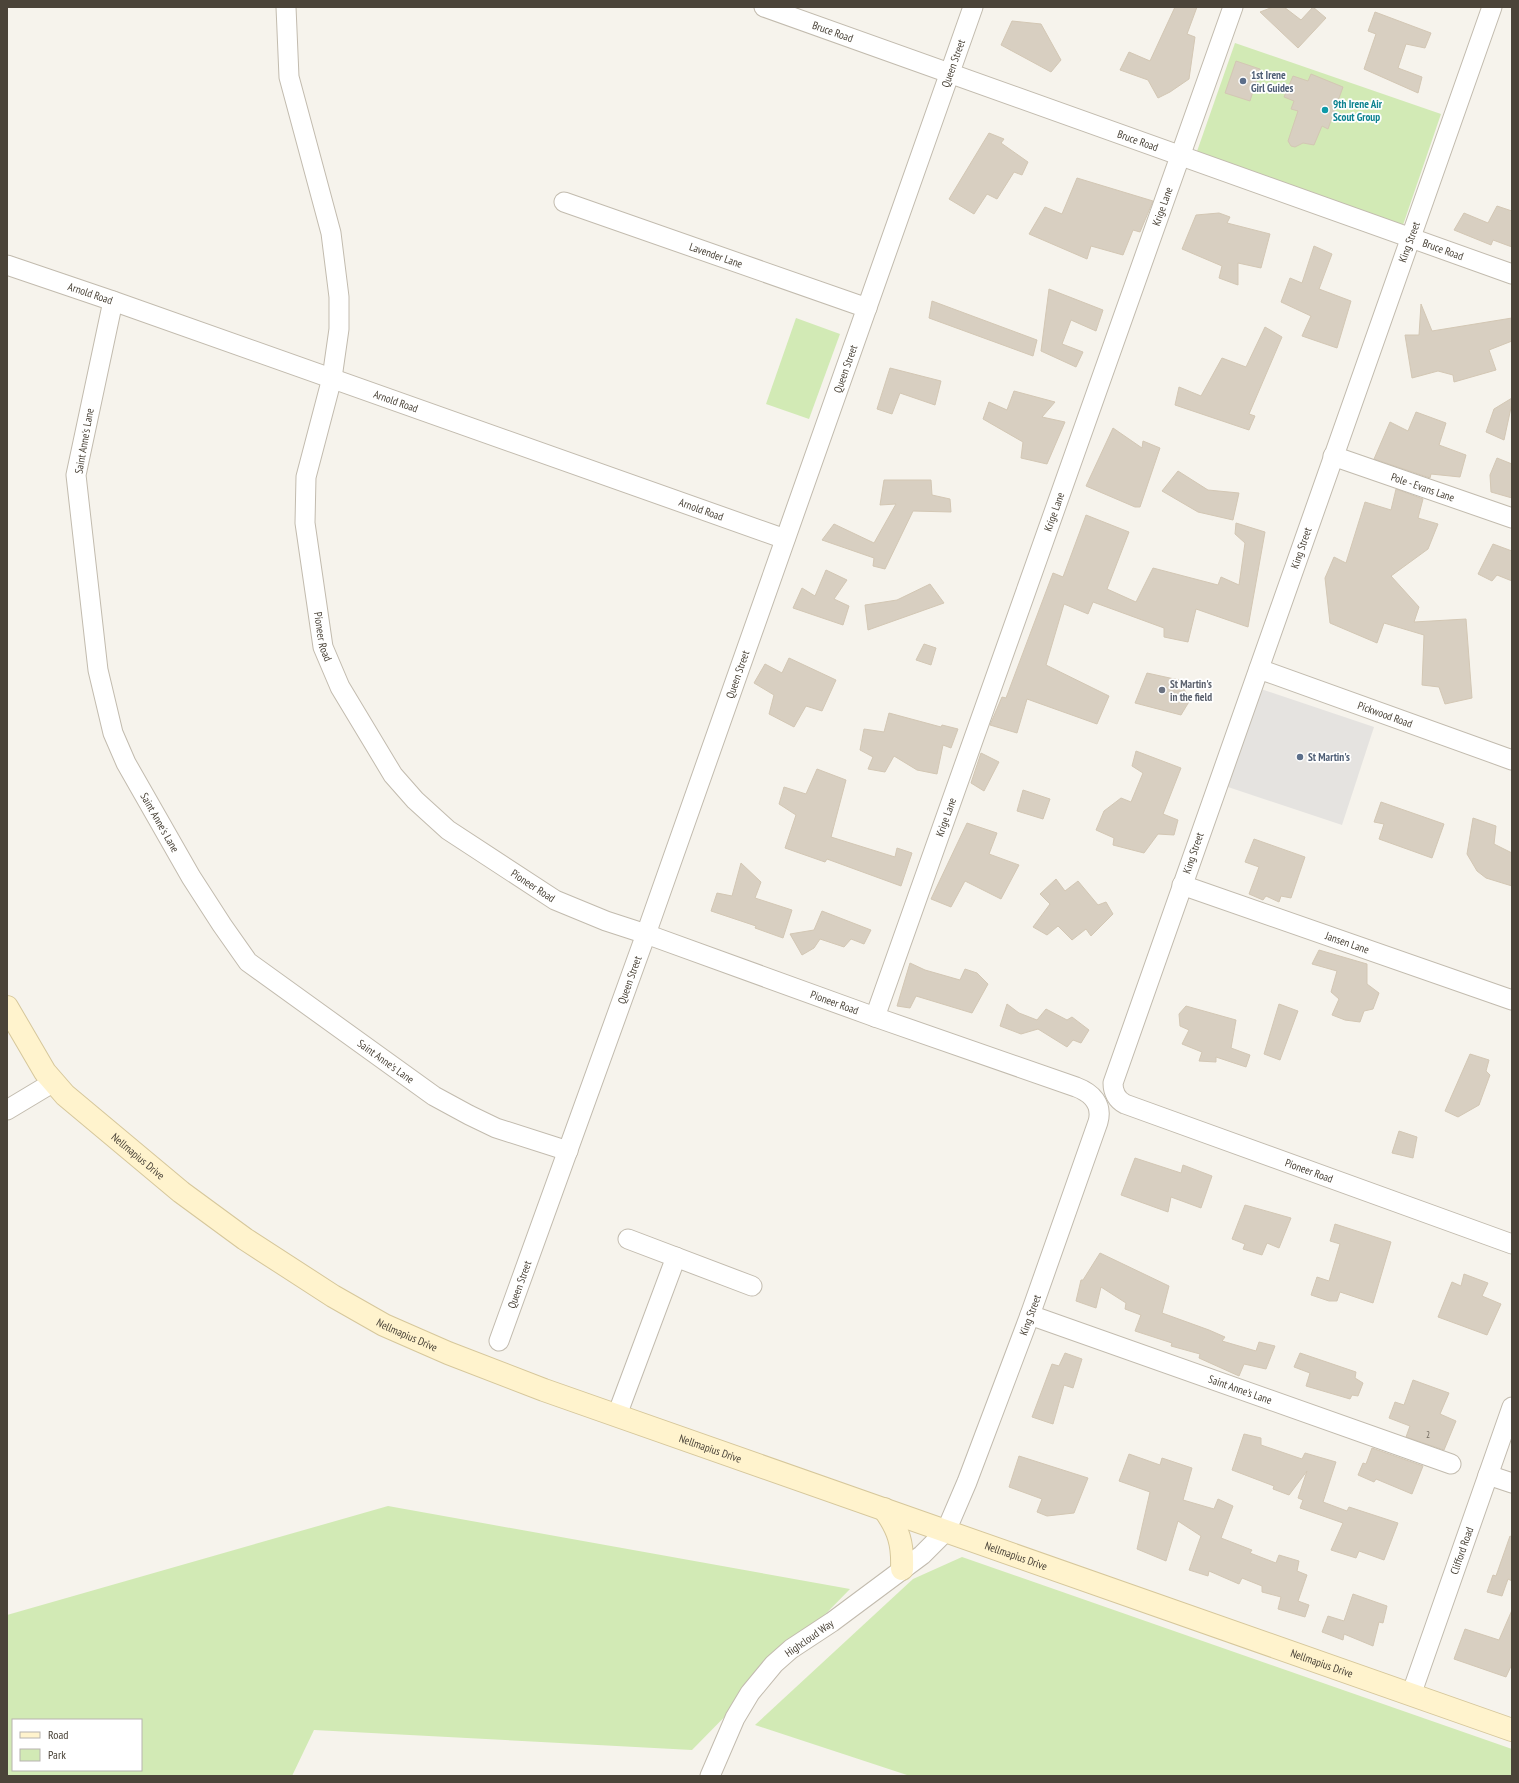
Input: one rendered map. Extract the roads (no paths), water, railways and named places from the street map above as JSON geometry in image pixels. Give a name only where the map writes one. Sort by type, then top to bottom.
[{"type":"main road","name":"Nellmapius Drive","points":[[7,1006],[52,1083],[78,1107],[181,1192],[245,1239],[347,1305],[408,1337],[617,1415],[1512,1730]]},
{"type":"main road","points":[[884,1509],[893,1521],[899,1534],[902,1570]]},
{"type":"street","name":"Pioneer Road","points":[[286,7],[289,77],[323,198],[331,233],[339,297],[339,329],[332,378],[306,477],[305,523],[323,647],[343,693],[393,775],[415,800],[448,830],[555,900],[606,921],[1076,1087],[1093,1097]]},
{"type":"street","name":"Bruce Road","points":[[764,7],[1512,274]]},
{"type":"street","name":"Queen Street","points":[[499,1341],[646,934],[973,7]]},
{"type":"street","name":"Krige Lane","points":[[875,1017],[1233,7]]},
{"type":"street","name":"King Street","points":[[1113,1089],[1115,1072],[1259,669],[1492,7]]},
{"type":"street","name":"Lavender Lane","points":[[564,202],[867,308]]},
{"type":"street","name":"Arnold Road","points":[[7,265],[332,378],[785,539]]},
{"type":"street","name":"Saint Anne's Lane","points":[[113,301],[76,475],[98,670],[113,733],[126,764],[191,877],[222,926],[248,962],[434,1096],[468,1115],[496,1128],[568,1151]]},
{"type":"street","name":"Pole - Evans Lane","points":[[1333,456],[1512,518]]},
{"type":"street","name":"Pickwood Road","points":[[1259,669],[1512,760]]},
{"type":"street","name":"Jansen Lane","points":[[1182,885],[1512,1000]]},
{"type":"street","points":[[7,1110],[52,1083]]},
{"type":"street","name":"Pioneer Road","points":[[1113,1089],[1120,1101],[1129,1106],[1512,1244]]},
{"type":"street","name":"King Street","points":[[946,1531],[967,1482],[1030,1315],[1099,1117],[1099,1107],[1093,1097]]},
{"type":"street","points":[[628,1239],[752,1286]]},
{"type":"street","points":[[617,1415],[676,1257]]},
{"type":"street","name":"Saint Anne's Lane","points":[[1030,1315],[1451,1464]]},
{"type":"street","name":"Clifford Road","points":[[1411,1695],[1512,1407]]},
{"type":"street","points":[[1488,1475],[1512,1483]]},
{"type":"street","name":"Highcloud Way","points":[[710,1776],[735,1718],[750,1693],[774,1664],[791,1649],[832,1622],[922,1555],[946,1531]]},
{"type":"place","name":"1st Irene Girl Guides","points":[[1243,81]]},
{"type":"place","name":"9th Irene Air Scout Group","points":[[1325,110]]},
{"type":"place","name":"St Martin's in the field","points":[[1162,690]]},
{"type":"place","name":"St Martin's","points":[[1300,757]]}]
